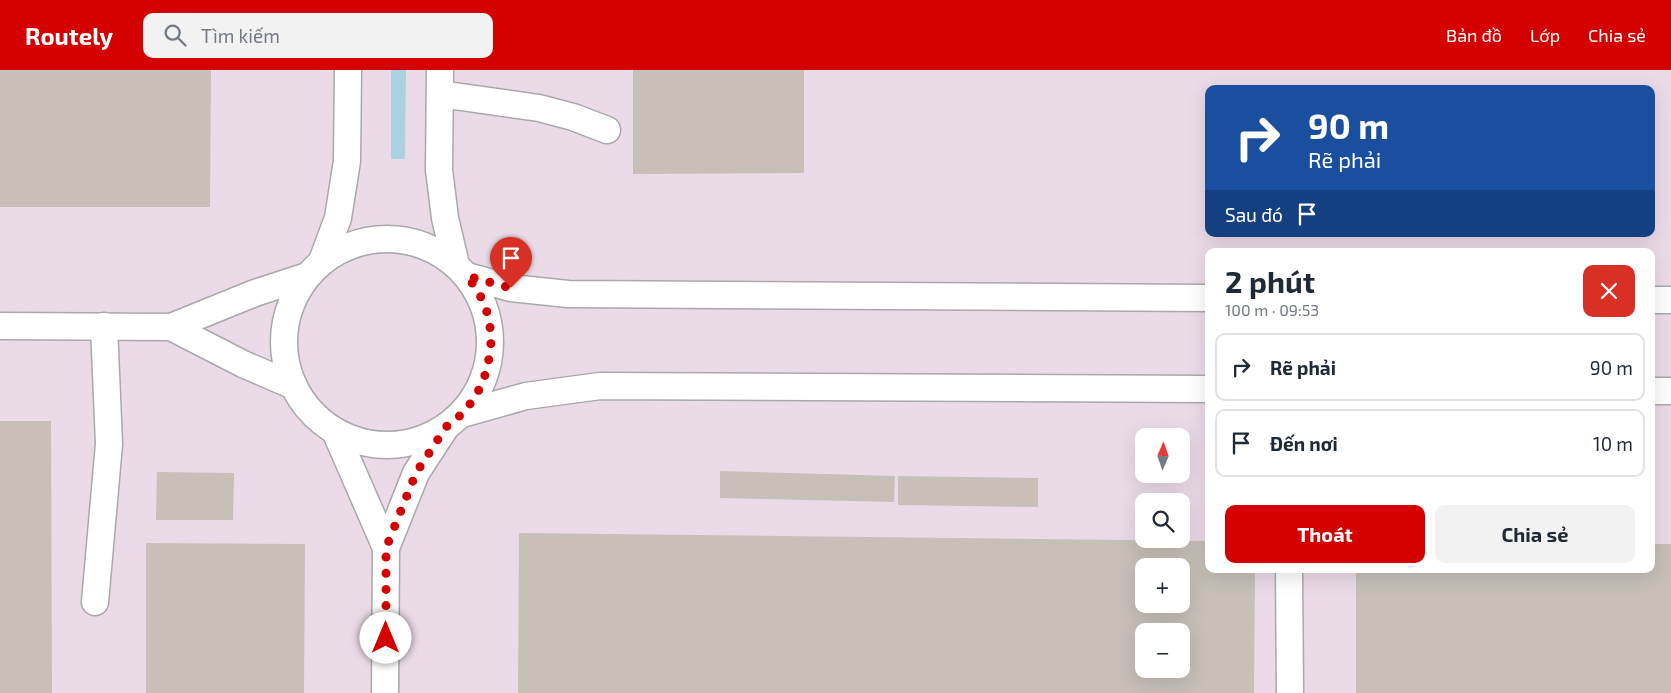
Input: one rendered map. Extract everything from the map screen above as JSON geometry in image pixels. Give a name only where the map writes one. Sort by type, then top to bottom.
[{"type":"street","points":[[348,70],[347,161],[338,218],[314,269],[296,292],[288,310],[284,329],[284,349],[287,368],[294,386],[304,403],[318,419],[335,431],[362,441],[391,445],[410,443],[429,436],[454,420],[526,396],[600,386],[1205,389]]},
{"type":"street","points":[[462,270],[445,218],[440,170],[440,82],[573,117],[607,130]]},
{"type":"street","points":[[0,326],[171,327],[314,269],[340,250],[359,242],[380,239],[401,239],[421,244],[440,253],[462,270],[478,291],[486,308],[491,346],[488,364],[483,382],[474,399],[454,420],[416,473],[386,548],[385,693]]},
{"type":"street","points":[[462,270],[511,288],[568,294],[1205,298]]},
{"type":"street","points":[[1655,300],[1671,300]]},
{"type":"street","points":[[95,602],[108,444],[104,326]]},
{"type":"street","points":[[171,327],[243,364],[294,386]]},
{"type":"street","points":[[1655,391],[1671,391]]},
{"type":"street","points":[[335,431],[386,548]]},
{"type":"street","points":[[1289,573],[1290,693]]},
{"type":"shaded area","points":[[0,70],[1671,70],[1671,693],[0,693]]},
{"type":"water","points":[[391,70],[406,70],[405,159],[391,159]]},
{"type":"building","points":[[0,70],[211,70],[210,207],[0,207]]},
{"type":"building","points":[[633,70],[804,70],[804,173],[633,174]]},
{"type":"building","points":[[0,421],[51,421],[52,693],[0,693]]},
{"type":"building","points":[[720,471],[895,476],[894,502],[720,498]]},
{"type":"building","points":[[157,472],[234,473],[233,520],[156,520]]},
{"type":"building","points":[[898,476],[1038,478],[1038,507],[898,505]]},
{"type":"building","points":[[519,533],[1135,540],[1135,548],[1190,548],[1190,541],[1205,541],[1205,573],[1255,573],[1254,693],[518,693]]},
{"type":"building","points":[[146,543],[305,544],[304,693],[146,693]]},
{"type":"building","points":[[1655,544],[1671,544],[1671,693],[1356,693],[1356,573],[1655,573]]},
{"type":"route","points":[[386,638],[386,548],[416,473],[446,427],[462,414],[474,399],[483,382],[488,364],[491,346],[486,308],[478,291],[467,276],[511,288]]}]
